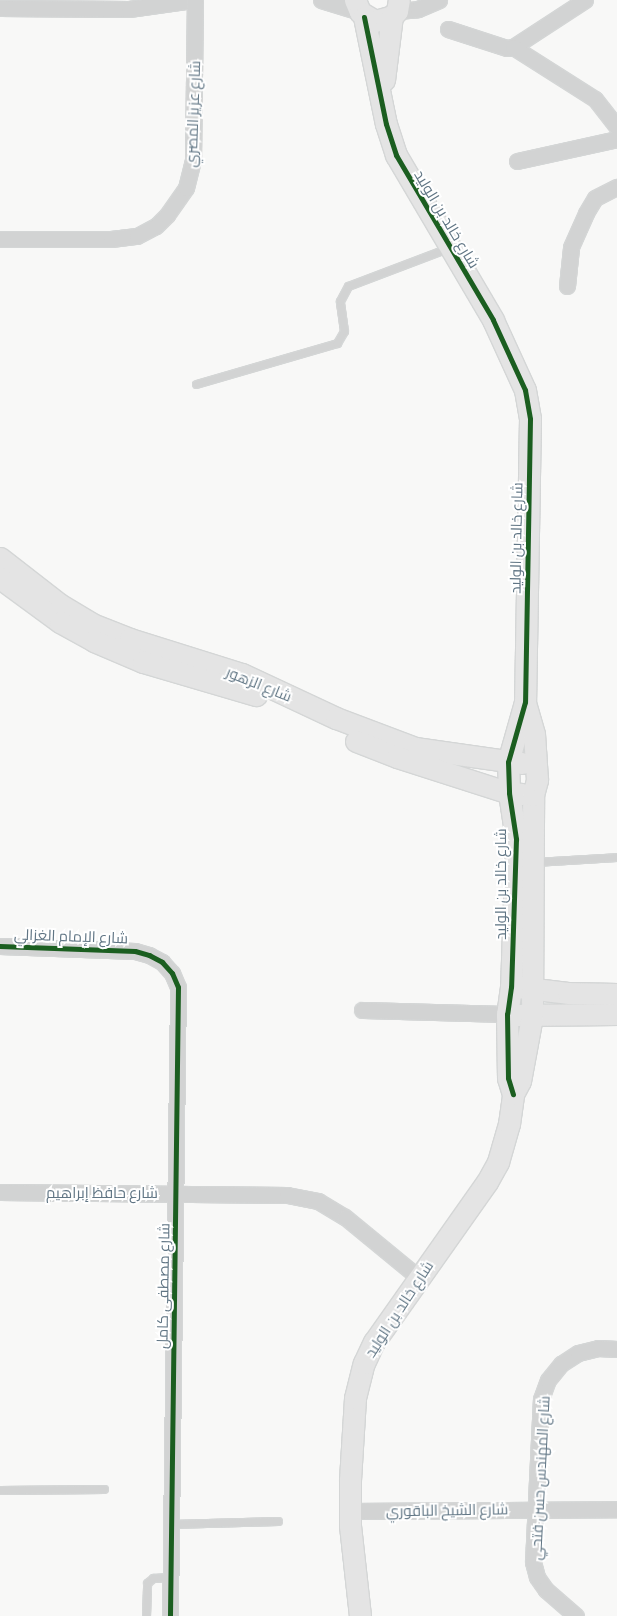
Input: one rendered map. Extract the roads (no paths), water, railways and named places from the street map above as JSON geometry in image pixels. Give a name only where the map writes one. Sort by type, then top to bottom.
[{"type":"street","points":[[0,8],[25,4],[129,9],[170,2],[195,0]]},
{"type":"street","name":"شارع عزيز المصري","points":[[0,239],[111,239],[137,236],[156,226],[167,215],[186,188],[194,160],[195,0]]},
{"type":"street","points":[[321,0],[360,10],[381,21],[396,9],[418,9],[440,0]]},
{"type":"street","points":[[448,29],[507,48],[513,47],[585,0]]},
{"type":"street","name":"شارع خالد بن الوليد","points":[[383,100],[396,9]]},
{"type":"street","name":"شارع خالد بن الوليد","points":[[360,10],[383,100],[386,124],[396,155],[493,320],[525,390],[530,419],[525,702],[508,762],[509,793],[516,839],[511,987],[507,1014],[508,1078],[514,1094]]},
{"type":"street","points":[[513,47],[595,99],[617,127]]},
{"type":"street","points":[[517,161],[617,139]]},
{"type":"street","points":[[567,286],[571,247],[586,213],[595,198],[617,187]]},
{"type":"street","name":"شارع الزهور","points":[[0,558],[59,604],[92,624],[165,652],[242,674],[342,720],[415,748],[537,765]]},
{"type":"street","name":"شارع الزهور","points":[[0,578],[60,622],[115,650],[144,662],[245,690],[371,748],[509,793],[533,796]]},
{"type":"street","name":"شارع خالد بن الوليد","points":[[360,1616],[350,1511],[350,1480],[358,1381],[374,1342],[418,1277],[487,1182],[503,1144],[514,1094],[520,1080],[532,1016],[534,862],[533,796],[537,780],[537,765],[534,734],[525,702]]},
{"type":"street","name":"شارع الإمام الغزالي","points":[[0,946],[135,951],[150,954],[162,962]]},
{"type":"street","name":"شارع مصطفى كامل","points":[[162,962],[175,980],[179,1002],[170,1616]]},
{"type":"street","points":[[511,987],[532,988],[568,993],[617,994]]},
{"type":"street","points":[[362,1010],[532,1016],[617,1014]]},
{"type":"street","name":"شارع حافظ إبراهيم","points":[[0,1192],[287,1195],[318,1201],[345,1217],[418,1277]]},
{"type":"street","name":"شارع المهندس حسن فتحي","points":[[576,1616],[546,1590],[537,1577],[532,1562],[541,1399],[548,1380],[561,1364],[578,1353],[598,1348],[617,1349]]},
{"type":"street","name":"شارع الشيخ الباقوري","points":[[350,1511],[617,1509]]},
{"type":"lane","points":[[196,384],[337,343],[344,331],[340,301],[348,286],[450,247]]},
{"type":"lane","points":[[534,862],[617,857]]},
{"type":"lane","points":[[0,1490],[104,1489]]},
{"type":"lane","points":[[171,1524],[278,1521]]},
{"type":"lane","points":[[146,1616],[147,1582],[153,1578],[170,1577]]}]
